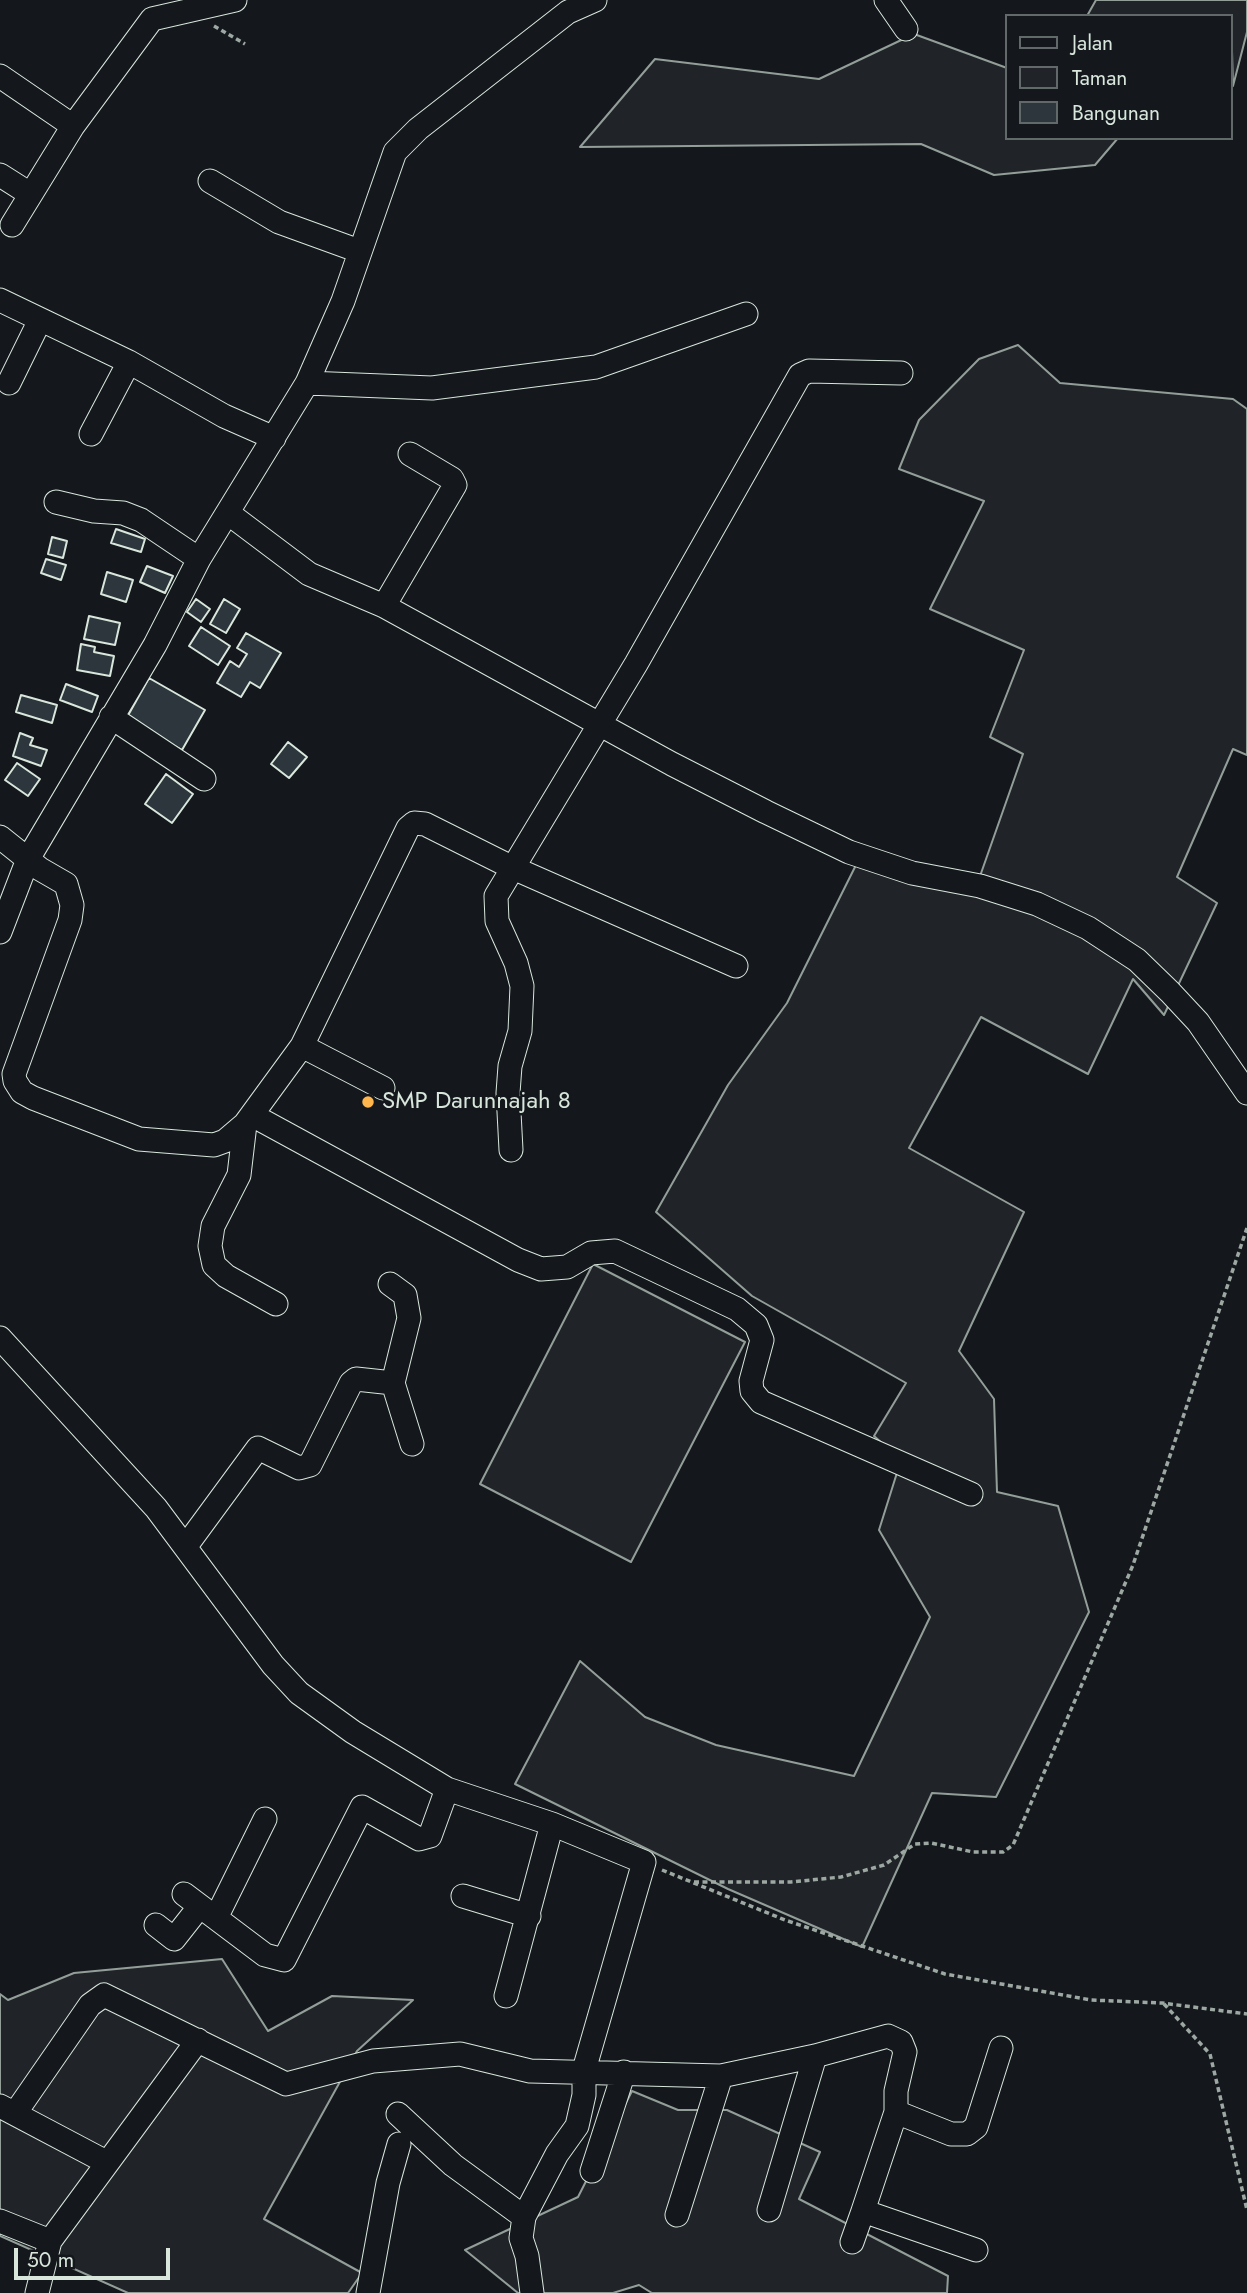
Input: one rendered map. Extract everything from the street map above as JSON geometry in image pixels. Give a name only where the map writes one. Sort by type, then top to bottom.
[{"type":"street","points":[[12,225],[73,126],[152,19],[235,0]]},
{"type":"street","points":[[547,0],[568,12]]},
{"type":"street","points":[[0,932],[28,859],[155,645],[199,559],[307,383],[343,301],[391,160],[401,144],[568,12],[595,0]]},
{"type":"street","points":[[886,0],[906,29]]},
{"type":"street","points":[[0,76],[73,126]]},
{"type":"street","points":[[0,175],[30,194]]},
{"type":"street","points":[[210,181],[279,222],[359,251]]},
{"type":"street","points":[[0,300],[129,362],[224,416],[274,438]]},
{"type":"street","points":[[307,383],[432,388],[596,367],[746,314]]},
{"type":"street","points":[[9,383],[40,320]]},
{"type":"street","points":[[91,434],[129,362]]},
{"type":"street","points":[[511,1150],[508,1093],[510,1066],[520,1031],[523,986],[494,912],[496,896],[642,652],[800,375],[809,371],[901,373]]},
{"type":"street","points":[[384,606],[455,485],[452,479],[410,454]]},
{"type":"street","points":[[56,502],[85,510],[123,513],[141,520],[199,559]]},
{"type":"street","points":[[228,513],[309,574],[384,606],[672,764],[849,852],[912,873],[979,886],[1037,904],[1088,928],[1137,960],[1170,992],[1198,1022],[1246,1087]]},
{"type":"street","points":[[111,717],[204,779]]},
{"type":"street","points":[[0,837],[66,884],[72,905],[70,920],[14,1074],[22,1092],[139,1139],[214,1145],[225,1141],[249,1120],[302,1046],[410,825],[425,824],[511,867],[736,966]]},
{"type":"street","points":[[302,1046],[383,1088]]},
{"type":"street","points":[[249,1120],[239,1175],[214,1226],[210,1246],[214,1265],[226,1276],[276,1304]]},
{"type":"street","points":[[249,1120],[518,1260],[541,1269],[567,1266],[591,1253],[614,1251],[737,1309],[756,1325],[762,1340],[751,1381],[752,1391],[761,1402],[971,1494]]},
{"type":"street","points":[[390,1284],[405,1296],[409,1318],[393,1383],[399,1410],[412,1444]]},
{"type":"street","points":[[0,1338],[156,1508],[273,1665],[299,1693],[343,1725],[447,1789],[552,1824],[644,1863],[584,2070],[584,2095],[577,2126],[557,2154],[524,2217],[521,2238],[527,2256],[532,2293]]},
{"type":"street","points":[[186,1546],[258,1448],[293,1466],[305,1468],[310,1465],[351,1383],[356,1379],[393,1383]]},
{"type":"street","points":[[200,1906],[265,1955],[284,1960],[362,1807],[419,1839],[430,1836],[447,1789]]},
{"type":"street","points":[[156,1925],[174,1939],[265,1819]]},
{"type":"street","points":[[506,1996],[552,1824]]},
{"type":"street","points":[[463,1896],[529,1916]]},
{"type":"street","points":[[106,2162],[8,2109],[90,2005],[104,1995],[286,2084],[373,2061],[460,2054],[530,2071],[584,2070],[721,2076],[815,2056],[888,2036],[901,2042],[905,2052],[896,2091],[895,2112],[852,2242]]},
{"type":"street","points":[[37,2293],[50,2241],[198,2039]]},
{"type":"street","points":[[895,2112],[951,2134],[967,2134],[976,2127],[1001,2048]]},
{"type":"street","points":[[769,2210],[815,2056]]},
{"type":"street","points":[[592,2171],[624,2072]]},
{"type":"street","points":[[677,2215],[721,2076]]},
{"type":"street","points":[[398,2114],[453,2165],[524,2217]]},
{"type":"street","points":[[368,2293],[388,2183],[399,2144]]},
{"type":"street","points":[[863,2211],[976,2250]]},
{"type":"street","points":[[0,2221],[50,2241]]},
{"type":"path","points":[[694,1882],[791,1882],[841,1877],[884,1865],[915,1844],[931,1843],[973,1852],[1003,1852],[1013,1844],[1133,1565],[1247,1228]]},
{"type":"path","points":[[644,1863],[785,1920],[946,1974],[1091,2000],[1162,2003],[1247,2014]]},
{"type":"path","points":[[1162,2003],[1210,2054],[1247,2210]]},
{"type":"green space","points":[[1096,0],[1247,0],[1247,32],[1233,86],[1233,14],[1088,14]]},
{"type":"green space","points":[[914,34],[1006,68],[1006,140],[1116,140],[1095,165],[994,175],[921,144],[580,147],[655,59],[819,79]]},
{"type":"green space","points":[[1018,345],[1060,383],[1233,399],[1247,409],[1247,755],[1233,749],[1177,877],[1217,903],[1164,1015],[1133,979],[1088,1074],[981,1017],[909,1148],[1024,1212],[959,1351],[994,1399],[997,1492],[1058,1506],[1089,1612],[996,1797],[932,1793],[862,1947],[728,1889],[515,1784],[580,1661],[645,1717],[716,1745],[854,1776],[930,1617],[879,1530],[901,1460],[874,1436],[906,1383],[752,1296],[656,1212],[728,1085],[787,1003],[859,859],[979,879],[1023,754],[990,737],[1024,650],[930,609],[984,501],[899,469],[919,420],[979,359]]},
{"type":"green space","points":[[593,1264],[745,1342],[631,1562],[480,1484]]},
{"type":"green space","points":[[222,1959],[268,2031],[332,1996],[413,2000],[357,2051],[264,2219],[362,2273],[348,2293],[128,2293],[0,2236],[0,1994],[8,2000],[74,1973]]},
{"type":"green space","points":[[632,2091],[678,2110],[727,2110],[820,2152],[799,2199],[948,2276],[947,2293],[652,2293],[639,2285],[613,2293],[518,2293],[465,2250],[578,2197]]},
{"type":"building","points":[[116,529],[145,539],[141,552],[111,543]]},
{"type":"building","points":[[52,537],[67,541],[63,558],[48,554]]},
{"type":"building","points":[[46,559],[66,565],[61,580],[41,573]]},
{"type":"building","points":[[147,566],[173,576],[165,593],[140,582]]},
{"type":"building","points":[[107,572],[133,580],[126,602],[101,594]]},
{"type":"building","points":[[196,599],[210,609],[201,622],[187,612]]},
{"type":"building","points":[[224,599],[240,609],[226,633],[210,624]]},
{"type":"building","points":[[89,616],[120,623],[115,645],[84,639]]},
{"type":"building","points":[[201,627],[230,646],[218,665],[189,646]]},
{"type":"building","points":[[246,633],[281,653],[260,688],[250,682],[241,697],[217,683],[230,661],[239,667],[247,654],[237,648]]},
{"type":"building","points":[[81,644],[95,647],[94,652],[114,656],[110,676],[77,670]]},
{"type":"building","points":[[149,678],[205,710],[182,750],[126,719]]},
{"type":"building","points":[[66,684],[98,696],[92,712],[60,700]]},
{"type":"building","points":[[21,695],[57,705],[52,723],[16,712]]},
{"type":"building","points":[[20,733],[33,738],[30,745],[47,750],[41,766],[13,756]]},
{"type":"building","points":[[288,742],[307,757],[289,778],[271,764]]},
{"type":"building","points":[[17,763],[40,779],[28,796],[5,780]]},
{"type":"building","points":[[166,774],[193,794],[172,823],[145,804]]},
{"type":"place","name":"SMP Darunnajah 8","points":[[368,1102]]}]
